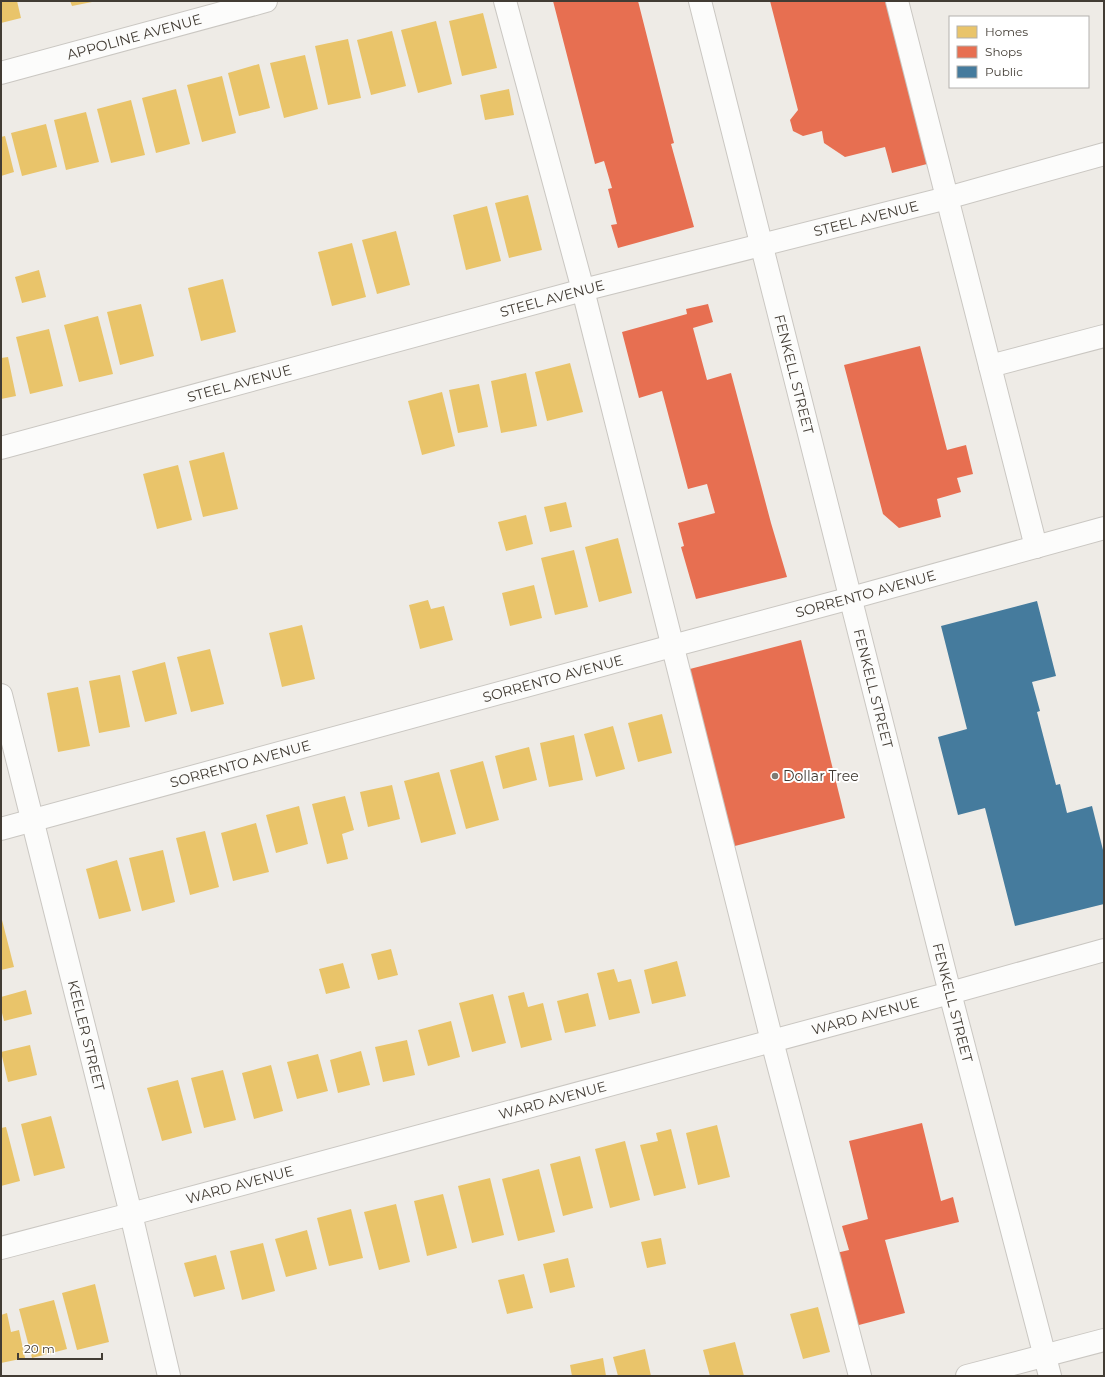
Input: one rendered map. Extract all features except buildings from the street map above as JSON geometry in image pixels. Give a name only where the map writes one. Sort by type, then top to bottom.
[{"type":"street","name":"APPOLINE AVENUE","points":[[1,73],[266,1]]},
{"type":"street","points":[[505,1],[583,290],[772,1041],[860,1376]]},
{"type":"street","name":"FENKELL STREET","points":[[700,1],[950,993],[1047,1366]]},
{"type":"street","points":[[897,1],[1036,547]]},
{"type":"street","name":"STEEL AVENUE","points":[[1,448],[583,290],[947,198],[1104,154]]},
{"type":"street","points":[[990,366],[1104,336]]},
{"type":"street","name":"SORRENTO AVENUE","points":[[1,829],[1104,528]]},
{"type":"street","name":"KEELER STREET","points":[[1,695],[131,1214],[169,1376]]},
{"type":"street","name":"WARD AVENUE","points":[[1,1248],[950,993],[1104,950]]},
{"type":"street","points":[[967,1376],[1047,1366],[1104,1340]]},
{"type":"place","name":"Dollar Tree","points":[[775,776]]}]
